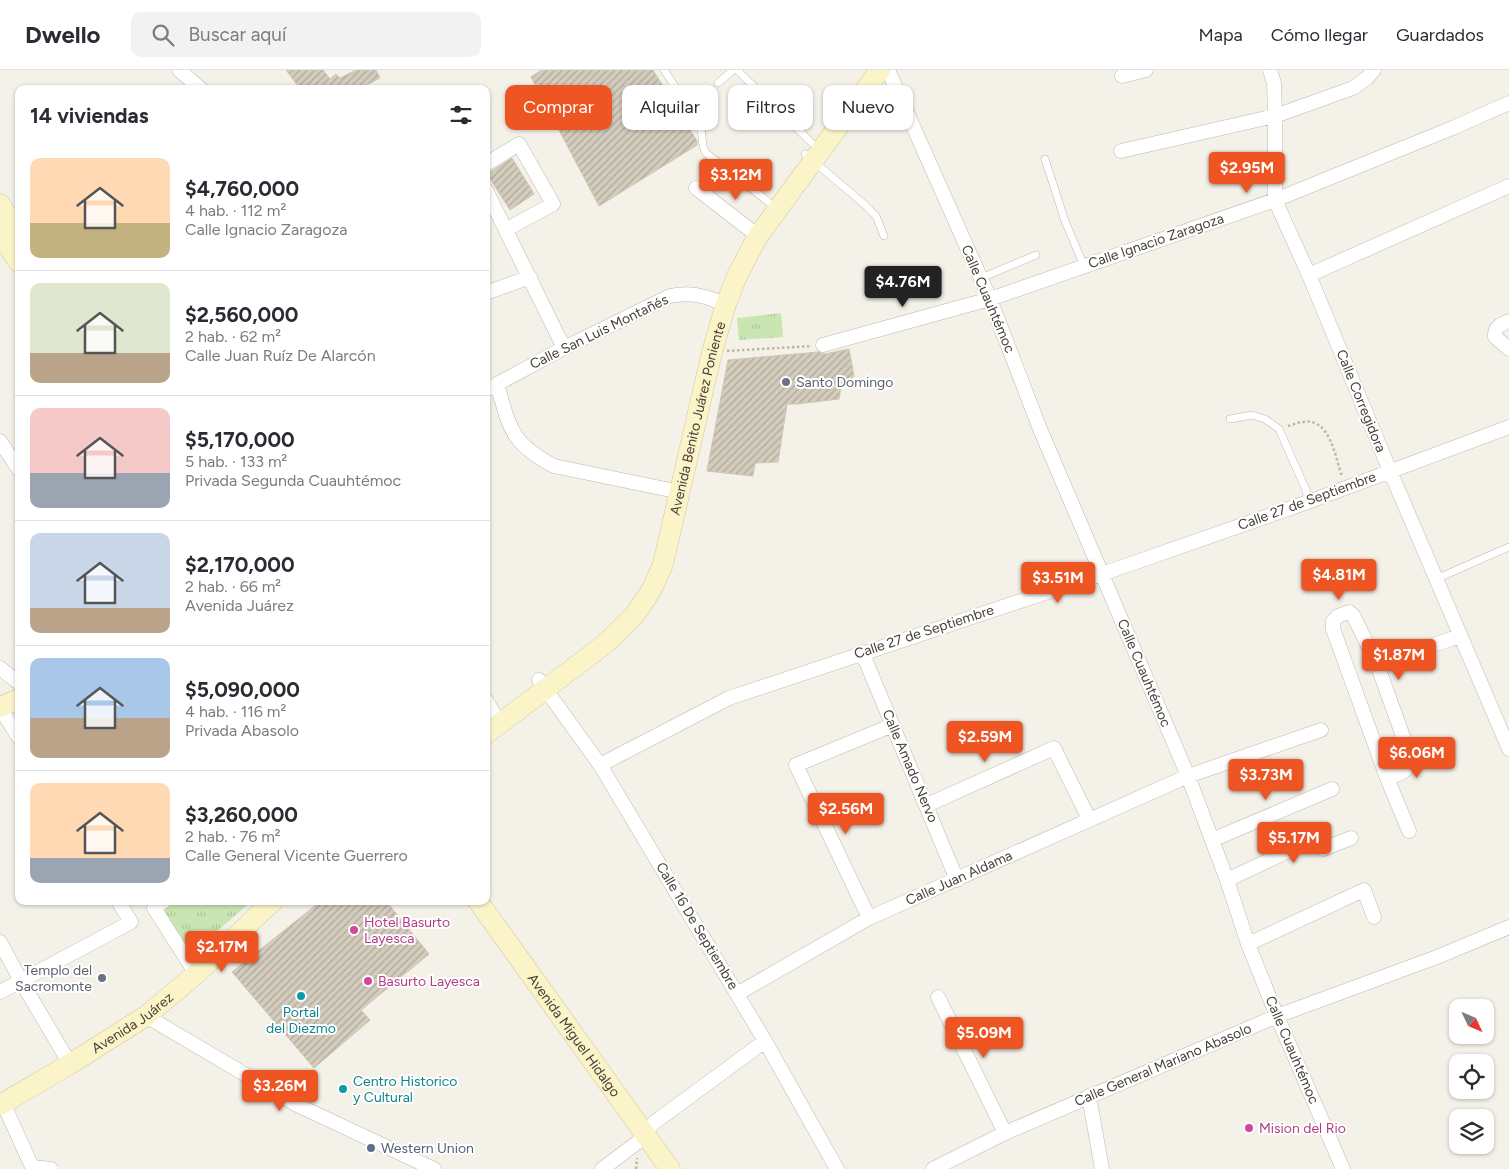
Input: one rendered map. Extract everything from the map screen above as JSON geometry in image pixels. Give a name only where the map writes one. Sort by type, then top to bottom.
[{"type":"main road","name":"Avenida Benito Juárez Poniente","points":[[813,153],[866,70]]},
{"type":"main road","name":"Avenida Benito Juárez Poniente","points":[[490,718],[605,644],[634,616],[652,589],[663,564],[674,491],[701,352],[721,302],[740,269],[755,233],[813,153],[880,70]]},
{"type":"main road","points":[[0,204],[15,227]]},
{"type":"main road","points":[[0,233],[15,257]]},
{"type":"main road","name":"Avenida Benito Juárez Poniente","points":[[674,491],[712,352],[721,302]]},
{"type":"main road","points":[[0,707],[15,701]]},
{"type":"main road","name":"Avenida Juárez","points":[[2,1104],[146,1016],[196,974],[269,905]]},
{"type":"main road","name":"Avenida Miguel Hidalgo","points":[[481,905],[670,1169]]},
{"type":"street","points":[[179,70],[197,85]]},
{"type":"street","name":"Calle Cuauhtémoc","points":[[888,70],[990,299],[1040,429],[1188,776],[1227,880],[1248,944],[1342,1169]]},
{"type":"street","points":[[1122,76],[1146,70]]},
{"type":"street","name":"Calle Corregidora","points":[[1270,70],[1274,83],[1275,200],[1509,750]]},
{"type":"street","points":[[1121,152],[1275,116],[1353,88],[1367,78],[1374,70]]},
{"type":"street","name":"Calle Ignacio Zaragoza","points":[[823,345],[990,299],[1275,200],[1509,103]]},
{"type":"street","points":[[490,162],[519,144],[553,204],[507,229]]},
{"type":"street","points":[[1308,275],[1509,186]]},
{"type":"street","points":[[696,188],[755,233]]},
{"type":"street","points":[[490,197],[564,348]]},
{"type":"street","points":[[490,292],[530,277]]},
{"type":"street","name":"Calle San Luis Montañés","points":[[492,387],[564,348],[670,296],[685,293],[698,294],[721,302]]},
{"type":"street","points":[[1509,321],[1499,325],[1495,332],[1495,337],[1509,349]]},
{"type":"street","points":[[492,387],[510,428],[523,446],[536,456],[554,466],[674,491]]},
{"type":"street","name":"Calle 27 de Septiembre","points":[[600,765],[729,698],[862,652],[1102,574],[1308,502],[1346,486],[1509,427]]},
{"type":"street","points":[[0,441],[15,464]]},
{"type":"street","points":[[1387,778],[1400,774],[1407,769],[1410,762],[1409,753],[1378,664],[1353,615],[1349,612],[1338,616],[1333,621],[1333,629],[1387,778],[1409,831]]},
{"type":"street","points":[[1378,664],[1460,636]]},
{"type":"street","name":"Calle Amado Nervo","points":[[862,652],[957,880]]},
{"type":"street","points":[[0,668],[15,680]]},
{"type":"street","name":"Calle 16 De Septiembre","points":[[543,685],[600,765],[765,1041],[837,1169]]},
{"type":"street","points":[[0,707],[15,731]]},
{"type":"street","points":[[869,918],[796,764],[893,725]]},
{"type":"street","name":"Calle Juan Aldama","points":[[737,994],[869,918],[1188,776],[1321,730]]},
{"type":"street","points":[[927,805],[1054,748],[1089,819]]},
{"type":"street","points":[[1212,840],[1332,789]]},
{"type":"street","points":[[1227,880],[1312,840],[1323,849],[1351,838]]},
{"type":"street","points":[[1248,944],[1364,890],[1374,917]]},
{"type":"street","points":[[0,992],[131,922],[120,905]]},
{"type":"street","points":[[159,905],[196,974]]},
{"type":"street","name":"Calle General Mariano Abasolo","points":[[933,1169],[1005,1133],[1088,1096],[1277,1016],[1437,957],[1509,927]]},
{"type":"street","points":[[0,942],[70,1064]]},
{"type":"street","points":[[938,997],[1005,1133]]},
{"type":"street","points":[[146,1016],[297,1105],[434,1169]]},
{"type":"street","points":[[602,1169],[638,1142],[644,1132],[655,1122],[765,1041]]},
{"type":"street","points":[[1088,1096],[1102,1169]]},
{"type":"street","points":[[2,1104],[32,1168],[51,1169]]},
{"type":"lane","points":[[664,70],[699,124],[702,147],[706,153],[774,206]]},
{"type":"lane","points":[[718,83],[735,70],[813,153],[876,216],[884,236]]},
{"type":"lane","points":[[1045,159],[1065,221],[1084,266]]},
{"type":"lane","points":[[981,278],[1036,254]]},
{"type":"lane","points":[[1230,419],[1252,416],[1265,419],[1279,429],[1306,490],[1308,502]]},
{"type":"lane","points":[[1436,579],[1509,547]]},
{"type":"path","points":[[712,352],[823,345]]},
{"type":"path","points":[[1279,429],[1305,421],[1315,422],[1322,426],[1328,436],[1346,486]]},
{"type":"green space","points":[[781,313],[783,337],[739,340],[737,318]]},
{"type":"green space","points":[[169,905],[247,905],[187,957],[159,912]]},
{"type":"building","points":[[286,70],[323,70],[330,79],[336,74],[340,78],[356,70],[376,70],[380,78],[367,85],[297,85]]},
{"type":"building","points":[[542,70],[653,70],[662,85],[622,85],[622,130],[690,130],[697,141],[697,145],[599,206],[559,130],[612,130],[612,85],[535,85],[531,77]]},
{"type":"building","points":[[512,158],[534,194],[510,210],[490,179],[490,172]]},
{"type":"building","points":[[849,349],[854,376],[841,387],[839,399],[787,404],[778,462],[755,463],[753,476],[707,471],[728,360],[818,352],[825,354]]},
{"type":"building","points":[[316,905],[389,905],[429,954],[361,1010],[370,1020],[314,1068],[232,972]]},
{"type":"place","name":"Santo Domingo","points":[[786,382]]},
{"type":"place","name":"Hotel Basurto Layesca","points":[[354,930]]},
{"type":"place","name":"Templo del Sacromonte","points":[[102,978]]},
{"type":"place","name":"Basurto Layesca","points":[[368,981]]},
{"type":"place","name":"Portal del Diezmo","points":[[301,996]]},
{"type":"place","name":"Centro Historico y Cultural","points":[[343,1089]]},
{"type":"place","name":"Mision del Rio","points":[[1249,1128]]},
{"type":"place","name":"Western Union","points":[[371,1148]]}]
